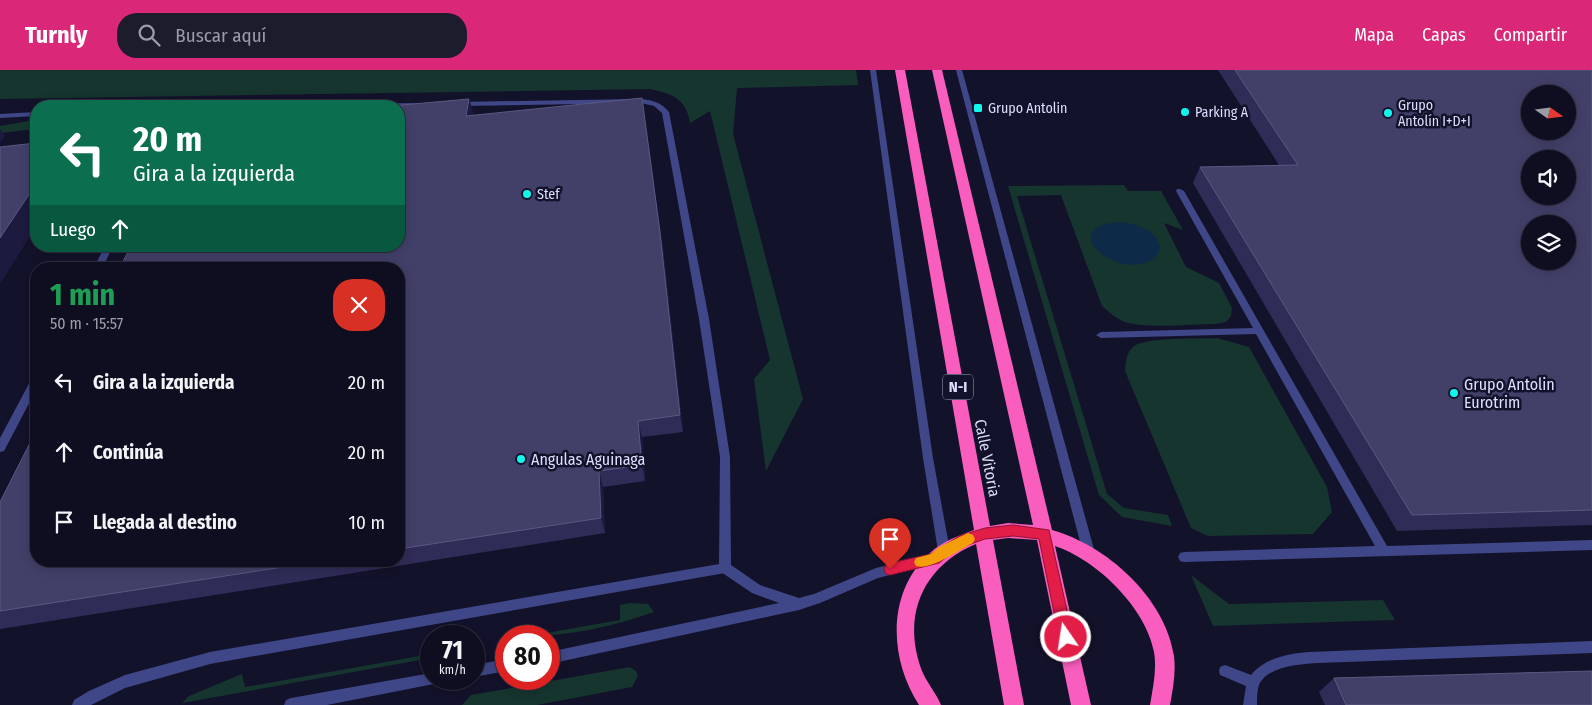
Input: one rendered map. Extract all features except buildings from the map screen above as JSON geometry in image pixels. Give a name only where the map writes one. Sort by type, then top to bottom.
[{"type":"highway","name":"Calle Vitoria","points":[[900,70],[985,533],[1014,705]]},
{"type":"highway","points":[[937,70],[1082,705]]},
{"type":"highway","points":[[931,705],[921,692],[909,661],[904,631],[910,595],[922,574],[939,555],[964,540],[985,533],[1013,531],[1044,534],[1075,545],[1118,574],[1135,592],[1156,628],[1164,652],[1165,677],[1160,705]]},
{"type":"street","points":[[560,656],[799,604],[816,599],[876,573],[939,555],[928,458],[873,70]]},
{"type":"street","points":[[959,70],[1089,553]]},
{"type":"street","points":[[447,104],[624,100],[648,102],[660,106],[666,112],[704,319],[725,456],[726,568]]},
{"type":"street","points":[[405,105],[428,104]]},
{"type":"street","points":[[0,116],[30,114]]},
{"type":"street","points":[[1180,191],[1383,550]]},
{"type":"street","points":[[1101,335],[1259,331]]},
{"type":"street","points":[[0,448],[30,392]]},
{"type":"street","points":[[1184,557],[1592,545]]},
{"type":"street","points":[[79,705],[89,698],[142,675],[210,658],[726,568],[756,589],[799,604]]},
{"type":"street","points":[[1250,705],[1253,682],[1259,673],[1283,660],[1318,657],[1592,648]]},
{"type":"street","points":[[1225,671],[1253,682]]},
{"type":"street","points":[[291,705],[420,682]]},
{"type":"green space","points":[[0,70],[856,70],[858,85],[737,88],[733,134],[803,399],[766,471],[754,379],[770,360],[710,111],[690,123],[685,108],[677,98],[671,95],[650,89],[0,99]]},
{"type":"green space","points":[[30,121],[30,130],[0,133],[0,126]]},
{"type":"green space","points":[[1124,185],[1128,191],[1161,191],[1183,230],[1164,223],[1186,267],[1219,283],[1232,308],[1231,316],[1226,322],[1157,326],[1134,324],[1119,319],[1102,306],[1061,195],[1017,196],[1107,494],[1124,508],[1168,515],[1172,526],[1122,517],[1099,495],[1008,186]]},
{"type":"green space","points":[[1217,338],[1249,347],[1327,487],[1332,512],[1313,534],[1208,536],[1191,528],[1125,371],[1129,351],[1141,343],[1174,339]]},
{"type":"green space","points":[[1191,575],[1229,604],[1383,600],[1395,620],[1213,626]]},
{"type":"green space","points":[[630,603],[648,604],[654,612],[624,622],[560,634],[560,631],[620,620],[620,605]]},
{"type":"green space","points":[[420,656],[420,660],[182,703],[189,696],[242,674],[245,687]]},
{"type":"green space","points":[[630,667],[636,671],[638,676],[632,687],[537,705],[462,705],[471,695],[499,690],[560,690],[560,679]]},
{"type":"water","points":[[1120,222],[1142,227],[1153,234],[1159,244],[1156,257],[1142,264],[1127,264],[1114,261],[1102,255],[1094,247],[1091,238],[1093,231],[1103,225]]},
{"type":"slow traffic","points":[[921,562],[934,559],[944,551],[968,539]]},
{"type":"place","name":"Grupo Antolin","points":[[978,108]]},
{"type":"place","name":"Parking A","points":[[1185,112]]},
{"type":"place","name":"Grupo Antolín I+D+I","points":[[1388,113]]},
{"type":"place","name":"Stef","points":[[527,194]]},
{"type":"place","name":"Grupo Antolin Eurotrim","points":[[1454,393]]},
{"type":"place","name":"Angulas Aguinaga","points":[[521,459]]},
{"type":"route","points":[[890,569],[934,559],[964,540],[985,533],[1013,531],[1044,534],[1066,637]]}]
